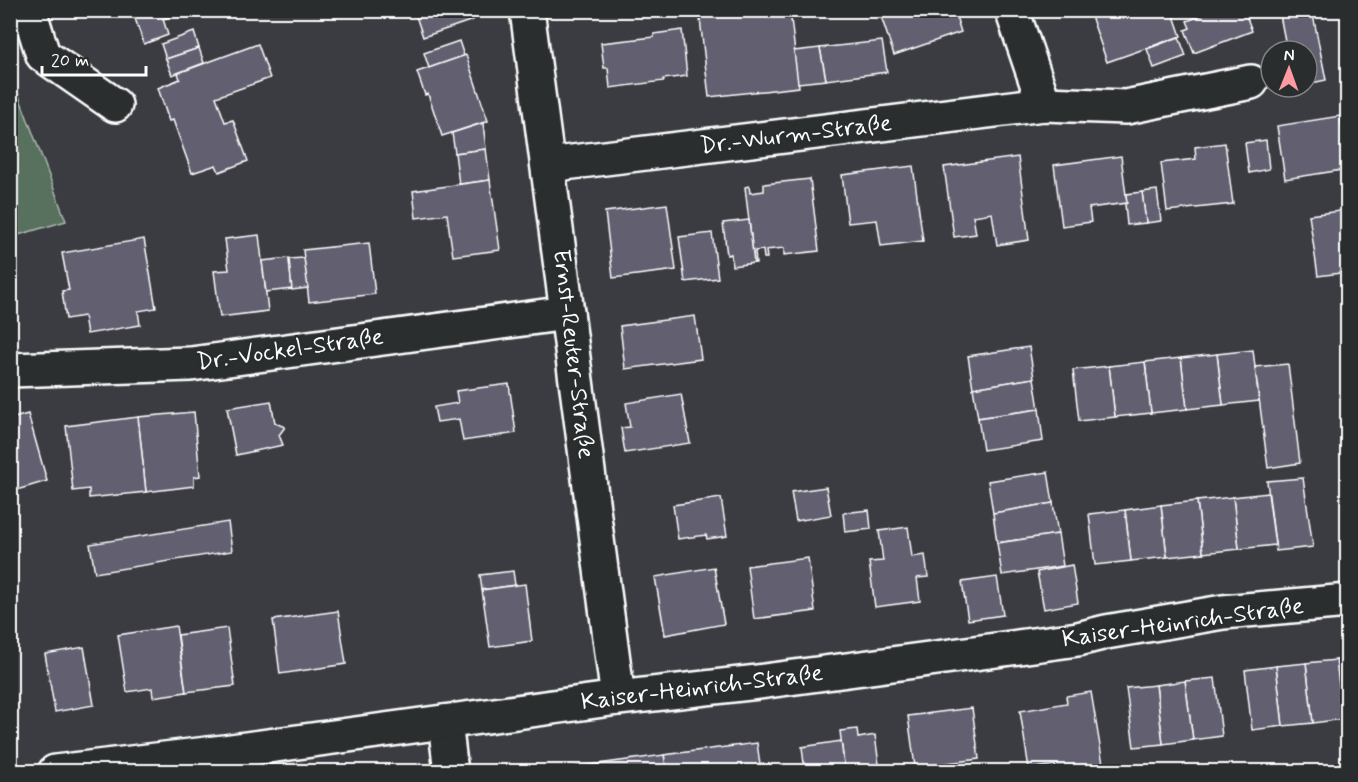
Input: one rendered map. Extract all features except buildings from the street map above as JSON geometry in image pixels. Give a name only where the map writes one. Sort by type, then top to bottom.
[{"type":"street","points":[[29,10],[43,56],[115,105]]},
{"type":"street","name":"Ernst-Reuter-Straße","points":[[527,10],[618,698]]},
{"type":"street","points":[[1012,10],[1044,104]]},
{"type":"street","name":"Dr.-Wurm-Straße","points":[[548,165],[1044,104],[1126,107],[1251,82]]},
{"type":"street","name":"Dr.-Vockel-Straße","points":[[10,370],[191,364],[567,313]]},
{"type":"street","name":"Kaiser-Heinrich-Straße","points":[[55,771],[224,752],[618,698],[758,682],[1078,639],[1223,612],[1347,601]]},
{"type":"street","points":[[445,722],[451,771]]},
{"type":"green space","points":[[11,75],[66,221],[18,235],[10,218]]}]
